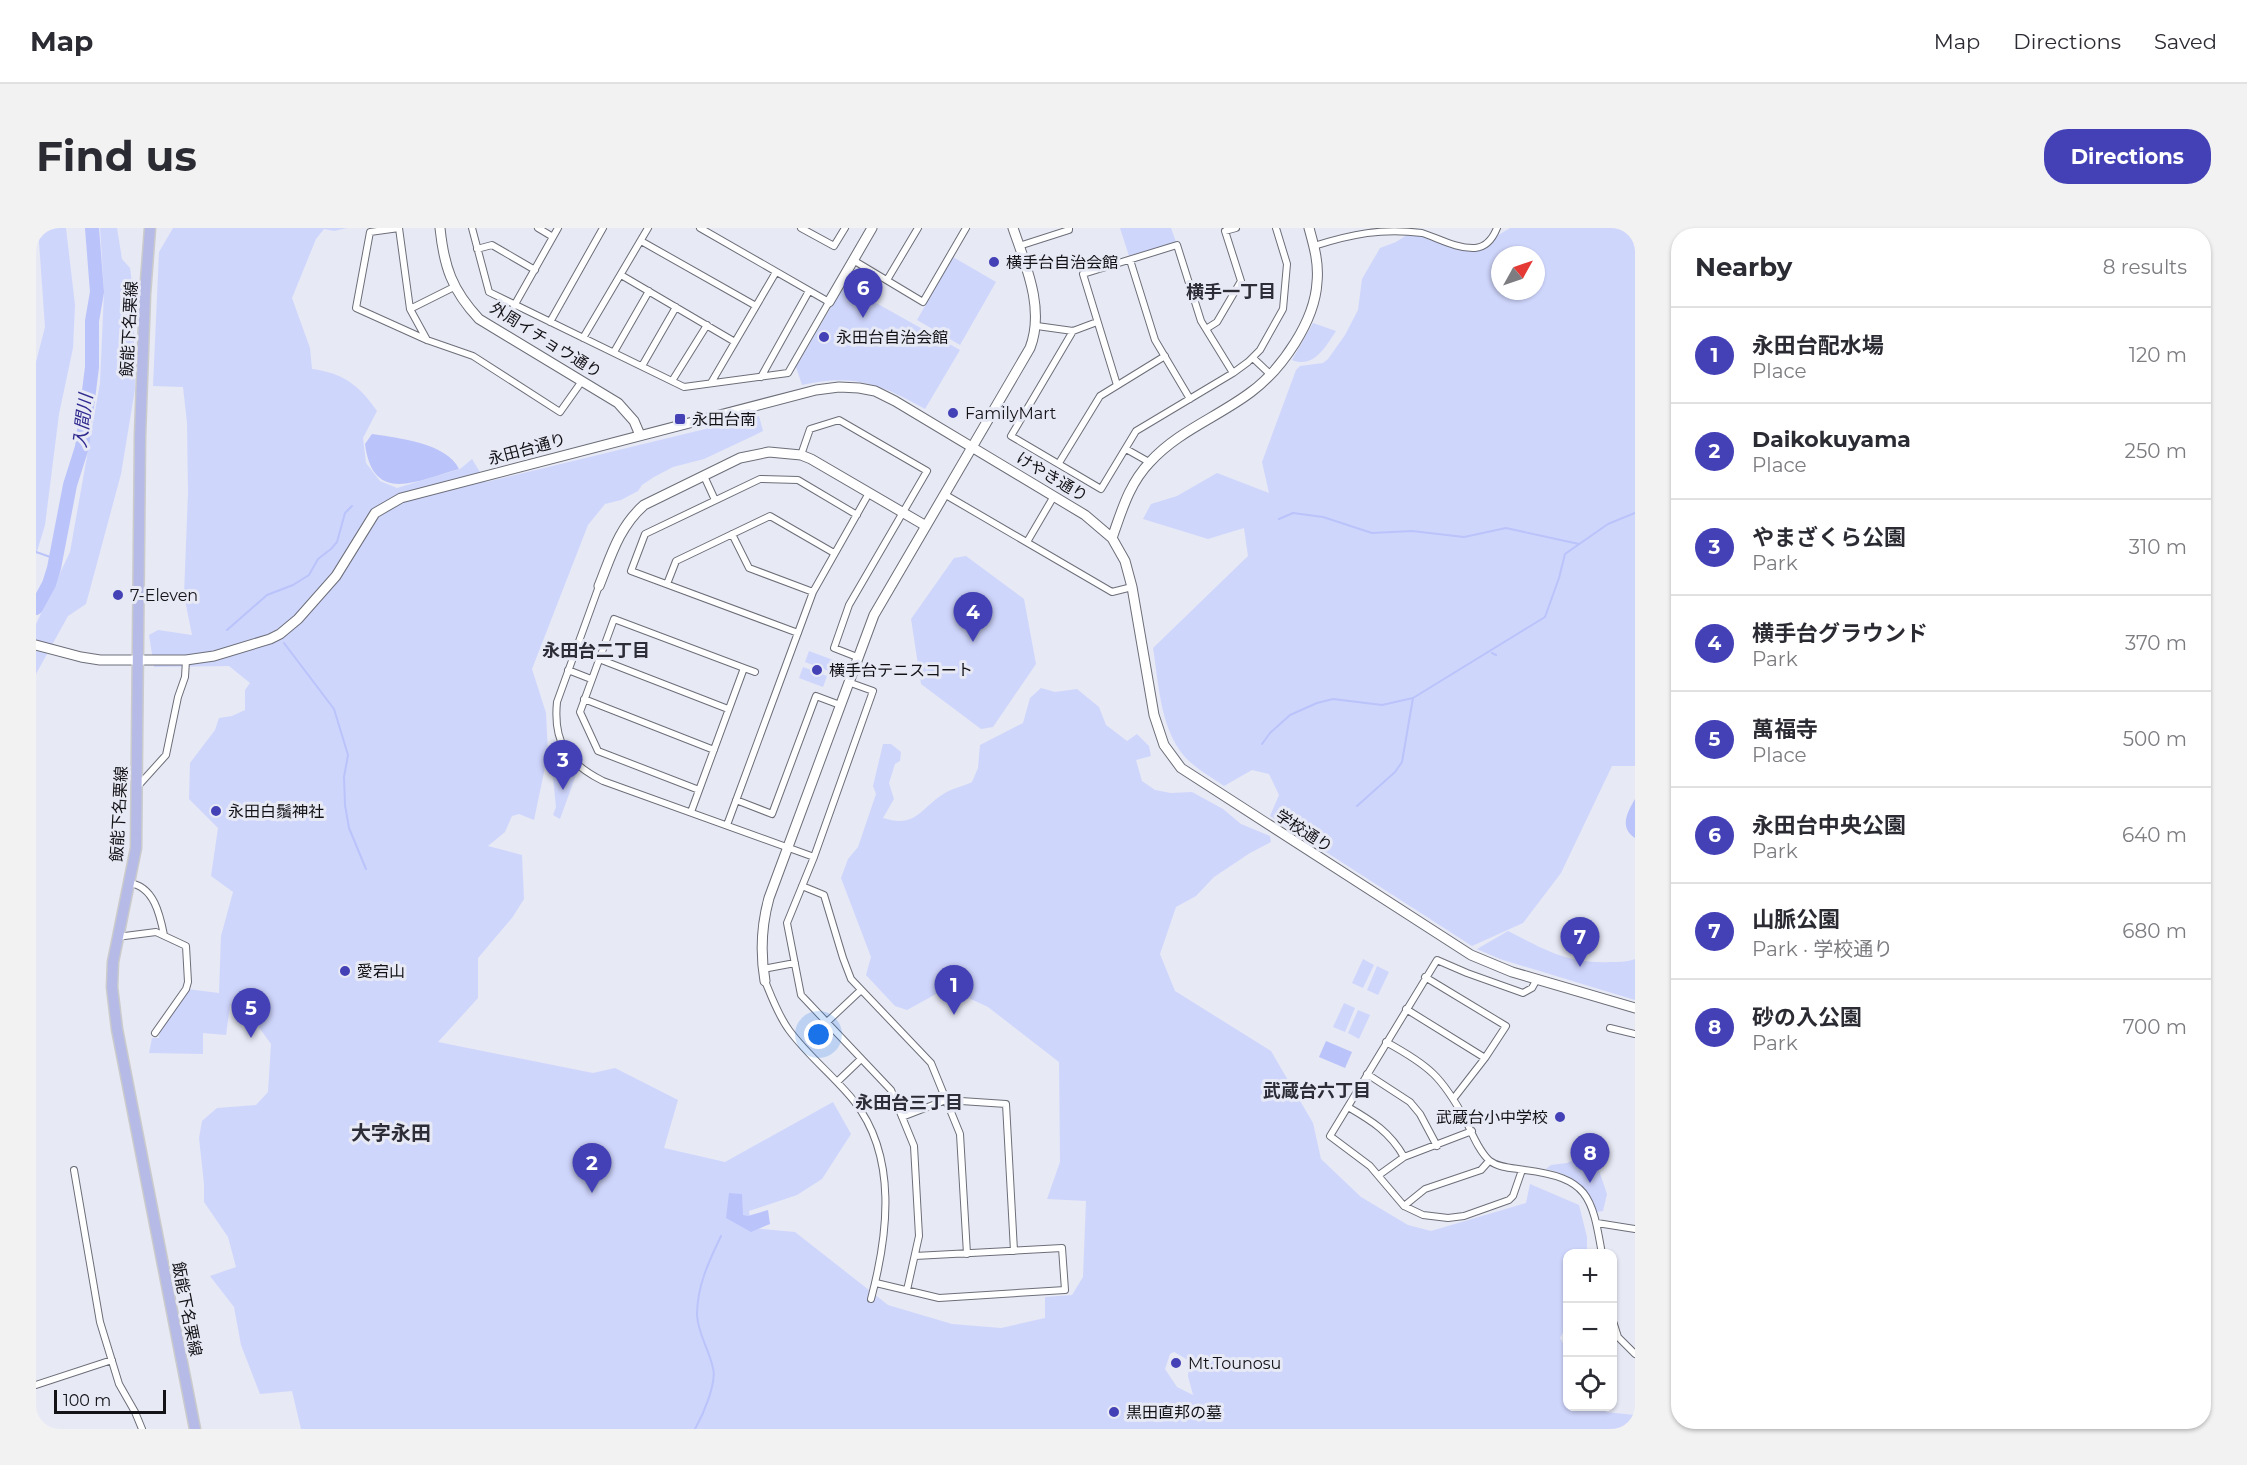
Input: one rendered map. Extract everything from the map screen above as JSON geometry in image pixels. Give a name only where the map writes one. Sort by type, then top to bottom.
[{"type":"main road","name":"飯能下名栗線","points":[[150,228],[140,436],[136,848],[117,937],[112,987],[117,1029],[195,1429]]},
{"type":"street","points":[[428,340],[410,309],[399,228],[370,232],[356,308],[428,340],[473,356],[560,412],[582,381]]},
{"type":"street","name":"外周イチョウ通り","points":[[440,228],[446,268],[454,287],[479,319],[618,403],[634,421],[640,435]]},
{"type":"street","points":[[472,228],[489,292],[684,387],[788,373],[872,228]]},
{"type":"street","points":[[538,228],[553,237]]},
{"type":"street","points":[[514,306],[558,228]]},
{"type":"street","points":[[550,322],[603,228]]},
{"type":"street","points":[[583,338],[648,228]]},
{"type":"street","points":[[700,228],[829,302]]},
{"type":"street","points":[[801,228],[834,246],[845,228]]},
{"type":"street","points":[[887,280],[918,228]]},
{"type":"street","points":[[853,260],[923,302],[966,228]]},
{"type":"street","points":[[872,1299],[884,1244],[885,1215],[879,1152],[872,1129],[863,1114],[788,1029],[774,1004],[765,981],[761,933],[764,914],[857,657],[885,592],[1030,348],[1037,326],[1036,308],[1013,228]]},
{"type":"street","points":[[1019,246],[1069,230],[1069,228]]},
{"type":"street","points":[[1206,329],[1217,322],[1241,281],[1225,231],[1236,228]]},
{"type":"street","points":[[1073,330],[1011,436],[1101,489],[1136,431],[1233,373],[1253,358],[1283,309],[1287,264],[1276,228]]},
{"type":"street","points":[[1112,538],[1127,494],[1136,477],[1149,462],[1175,438],[1250,393],[1271,375],[1290,349],[1313,303],[1318,272],[1309,228]]},
{"type":"street","points":[[1314,246],[1363,229],[1397,228],[1424,234],[1461,247],[1477,248],[1491,241],[1497,228]]},
{"type":"street","points":[[640,241],[756,306]]},
{"type":"street","points":[[477,249],[492,245],[535,270]]},
{"type":"street","points":[[1117,385],[1083,274],[1177,245],[1201,321],[1233,373]]},
{"type":"street","points":[[1130,260],[1155,340],[1190,399]]},
{"type":"street","points":[[711,383],[776,272]]},
{"type":"street","points":[[621,275],[735,342]]},
{"type":"street","points":[[410,309],[454,287]]},
{"type":"street","points":[[614,352],[649,291]]},
{"type":"street","points":[[761,377],[809,291]]},
{"type":"street","points":[[642,366],[676,307]]},
{"type":"street","points":[[1037,326],[1073,330],[1097,322]]},
{"type":"street","points":[[672,381],[706,325]]},
{"type":"street","points":[[1059,464],[1100,396],[1165,356]]},
{"type":"street","points":[[1253,358],[1271,375]]},
{"type":"street","name":"永田台通り","points":[[36,645],[81,657],[137,660],[186,660],[214,656],[253,645],[289,628],[336,576],[375,513],[401,498],[816,390],[839,387],[875,392],[895,401],[972,447]]},
{"type":"street","points":[[801,455],[810,429],[839,420],[927,471],[849,605],[834,648],[857,657]]},
{"type":"street","name":"けやき通り","points":[[972,447],[1096,523],[1112,538]]},
{"type":"street","points":[[1126,449],[1149,462]]},
{"type":"street","points":[[814,856],[603,781],[577,766],[569,757],[559,738],[555,718],[557,702],[620,532],[634,513],[656,499],[740,458],[754,454],[801,455],[926,526]]},
{"type":"street","points":[[704,476],[715,500]]},
{"type":"street","points":[[798,633],[631,571],[645,534],[760,478],[798,480],[857,515]]},
{"type":"street","points":[[727,825],[813,592],[869,493]]},
{"type":"street","points":[[944,494],[1112,592],[1132,587]]},
{"type":"street","points":[[1027,542],[1054,496]]},
{"type":"street","points":[[667,584],[676,561],[770,516],[834,553]]},
{"type":"street","points":[[732,534],[749,568],[813,592]]},
{"type":"street","name":"学校通り","points":[[1112,538],[1125,561],[1132,587],[1154,715],[1164,745],[1181,768],[1454,946],[1490,963],[1635,1008]]},
{"type":"street","points":[[699,790],[598,751],[580,712],[614,619],[755,672]]},
{"type":"street","points":[[598,659],[728,709]]},
{"type":"street","points":[[137,786],[166,755],[178,697],[185,677],[186,660]]},
{"type":"street","points":[[691,812],[744,668]]},
{"type":"street","points":[[568,670],[591,679]]},
{"type":"street","points":[[848,682],[873,691],[814,856],[787,923],[801,994],[891,1090],[914,1146],[919,1236],[907,1290]]},
{"type":"street","points":[[736,800],[772,814],[816,696],[840,705]]},
{"type":"street","points":[[584,699],[714,750]]},
{"type":"street","points":[[129,883],[135,884],[155,901],[164,935]]},
{"type":"street","points":[[802,886],[824,895],[851,979],[931,1063],[960,1134],[967,1254]]},
{"type":"street","points":[[117,937],[156,932],[186,946],[188,982],[186,989],[155,1033]]},
{"type":"street","points":[[1522,1170],[1512,1199],[1464,1216],[1430,1217],[1404,1206],[1379,1175],[1358,1155],[1330,1136],[1437,960],[1522,993],[1532,988],[1537,979]]},
{"type":"street","points":[[763,969],[795,963]]},
{"type":"street","points":[[1425,977],[1506,1026],[1454,1098]]},
{"type":"street","points":[[827,1022],[861,990]]},
{"type":"street","points":[[1406,1009],[1485,1058]]},
{"type":"street","points":[[1610,1028],[1635,1034]]},
{"type":"street","points":[[1386,1042],[1426,1066],[1440,1078],[1454,1098],[1489,1161],[1504,1167],[1562,1177],[1578,1186],[1593,1206],[1601,1249]]},
{"type":"street","points":[[837,1083],[861,1059]]},
{"type":"street","points":[[1367,1074],[1410,1102],[1420,1114],[1437,1146]]},
{"type":"street","points":[[902,1117],[946,1100],[1006,1104],[1014,1251]]},
{"type":"street","points":[[1347,1107],[1388,1133],[1404,1157]]},
{"type":"street","points":[[1379,1175],[1404,1157],[1472,1131]]},
{"type":"street","points":[[1404,1206],[1425,1189],[1481,1170],[1489,1161]]},
{"type":"street","points":[[74,1170],[100,1322],[119,1384],[142,1429]]},
{"type":"street","points":[[1597,1223],[1635,1229]]},
{"type":"street","points":[[876,1283],[939,1298],[1065,1290],[1062,1248],[915,1256]]},
{"type":"street","points":[[1617,1334],[1635,1354]]},
{"type":"street","points":[[36,1385],[112,1360]]},
{"type":"shaded area","points":[[38,228],[66,228],[75,305],[73,348],[59,414],[45,525],[36,555],[36,362],[45,327]]},
{"type":"shaded area","points":[[100,228],[117,228],[122,259],[130,268],[133,290],[135,389],[121,474],[86,604],[68,616],[36,674],[36,624],[70,552],[100,383],[104,292]]},
{"type":"shaded area","points":[[173,228],[347,228],[334,231],[324,229],[316,239],[292,298],[310,348],[312,369],[341,377],[357,387],[377,411],[363,438],[366,463],[380,481],[397,488],[460,469],[472,459],[486,482],[759,416],[763,431],[704,459],[673,467],[654,477],[642,485],[638,491],[621,500],[605,504],[588,525],[532,669],[546,713],[548,753],[534,820],[519,814],[512,816],[505,832],[488,846],[522,855],[524,899],[512,918],[478,958],[478,998],[438,1042],[593,1073],[615,1068],[678,1100],[664,1148],[725,1162],[833,1102],[851,1134],[822,1179],[797,1195],[749,1211],[751,1228],[795,1232],[888,1305],[952,1324],[1001,1328],[1045,1318],[1045,1297],[1072,1295],[1083,1277],[1086,1201],[1047,1199],[1060,1162],[1059,1062],[988,1007],[947,988],[907,1010],[895,1006],[866,975],[871,957],[841,878],[848,859],[858,847],[876,794],[873,786],[883,744],[891,744],[901,752],[900,761],[895,764],[889,783],[894,799],[883,818],[904,821],[918,815],[945,793],[972,782],[978,768],[980,745],[1023,723],[1030,698],[1041,688],[1055,692],[1077,689],[1099,707],[1106,725],[1127,741],[1137,734],[1149,746],[1151,756],[1136,760],[1142,781],[1155,790],[1171,793],[1192,792],[1223,809],[1241,824],[1270,836],[1271,842],[1214,877],[1196,896],[1176,907],[1160,954],[1175,991],[1271,1051],[1313,1123],[1321,1159],[1361,1197],[1408,1225],[1431,1231],[1526,1203],[1530,1184],[1579,1205],[1587,1237],[1587,1249],[1563,1249],[1563,1332],[1560,1338],[1563,1343],[1563,1411],[1605,1411],[1635,1415],[1635,1429],[301,1429],[292,1391],[260,1394],[241,1345],[234,1307],[210,1276],[236,1267],[228,1237],[204,1202],[199,1138],[202,1121],[217,1108],[256,1105],[268,1092],[271,1044],[250,1015],[230,1006],[226,1035],[203,1033],[203,1054],[149,1053],[152,1038],[159,1038],[160,1029],[187,989],[219,993],[221,936],[233,892],[211,876],[218,828],[189,799],[190,763],[215,730],[219,718],[232,716],[245,710],[245,690],[250,683],[229,666],[154,667],[149,635],[158,630],[192,635],[184,595],[188,493],[187,423],[183,387],[153,386],[159,252]],"holes":[[[1174,1352],[1188,1360],[1188,1376],[1193,1395],[1177,1387],[1165,1369],[1170,1354]]]},
{"type":"shaded area","points":[[1120,228],[1171,228],[1176,242],[1129,256]]},
{"type":"shaded area","points":[[1510,228],[1635,228],[1635,766],[1612,766],[1561,873],[1523,923],[1472,946],[1270,816],[1279,795],[1269,774],[1252,770],[1224,786],[1190,762],[1172,738],[1167,724],[1159,693],[1153,648],[1248,556],[1244,528],[1208,539],[1143,519],[1151,504],[1177,496],[1217,473],[1269,493],[1262,462],[1296,370],[1300,366],[1323,363],[1328,359],[1345,335],[1358,310],[1362,279],[1380,248],[1396,242],[1413,231],[1477,248]]},
{"type":"shaded area","points":[[953,257],[996,282],[960,345],[917,320]]},
{"type":"shaded area","points":[[844,285],[960,350],[925,409],[895,393],[866,383],[836,380],[802,385],[796,367]]},
{"type":"shaded area","points":[[1313,323],[1336,331],[1313,359],[1300,362],[1292,360]]},
{"type":"shaded area","points":[[372,434],[421,443],[444,453],[459,469],[413,482],[400,484],[387,482],[377,476],[370,463],[365,444]]},
{"type":"shaded area","points":[[966,556],[1024,599],[1036,664],[993,727],[981,729],[921,684],[911,619],[954,558]]},
{"type":"shaded area","points":[[809,651],[833,660],[829,671],[805,662]]},
{"type":"shaded area","points":[[803,667],[827,676],[823,687],[799,678]]},
{"type":"shaded area","points":[[554,740],[577,772],[560,819],[553,815],[556,807],[550,748]]},
{"type":"shaded area","points":[[1635,799],[1635,838],[1627,829],[1626,820]]},
{"type":"shaded area","points":[[1508,931],[1546,950],[1582,961],[1623,962],[1635,959],[1635,1000],[1500,959],[1477,949]]},
{"type":"shaded area","points":[[1363,959],[1374,965],[1363,988],[1352,983]]},
{"type":"shaded area","points":[[1377,966],[1389,972],[1378,995],[1367,990]]},
{"type":"shaded area","points":[[1344,1003],[1355,1008],[1345,1032],[1333,1027]]},
{"type":"shaded area","points":[[1358,1010],[1370,1015],[1359,1039],[1348,1033]]},
{"type":"shaded area","points":[[1326,1041],[1352,1052],[1345,1068],[1319,1057]]},
{"type":"shaded area","points":[[1589,1153],[1595,1159],[1607,1194],[1603,1211],[1597,1212],[1590,1196],[1578,1183],[1563,1174],[1546,1169],[1551,1165],[1567,1163]]},
{"type":"shaded area","points":[[729,1193],[742,1194],[743,1215],[748,1216],[768,1210],[770,1224],[751,1232],[726,1218]]},
{"type":"waterway","name":"入間川","points":[[36,608],[49,584],[54,568],[70,485],[82,447],[92,367],[92,321],[97,292],[92,228]]},
{"type":"waterway","points":[[227,630],[267,595],[293,585],[309,575],[318,559],[337,542],[345,513],[352,506]]},
{"type":"waterway","points":[[1279,519],[1293,513],[1323,517],[1372,533],[1412,531],[1464,537],[1506,528],[1579,544]]},
{"type":"waterway","points":[[1262,744],[1270,733],[1290,715],[1317,703],[1333,699],[1382,705],[1413,698],[1545,617],[1565,554],[1608,524],[1635,513]]},
{"type":"waterway","points":[[36,552],[56,559]]},
{"type":"waterway","points":[[284,643],[334,709],[348,755],[344,777],[349,828],[366,869]]},
{"type":"waterway","points":[[1492,653],[1496,655]]},
{"type":"waterway","points":[[1357,806],[1395,772],[1402,762],[1413,698]]},
{"type":"waterway","points":[[695,1429],[708,1399],[714,1374],[698,1322],[699,1294],[704,1274],[721,1236]]},
{"type":"place","name":"横手台自治会館","points":[[994,262]]},
{"type":"place","name":"永田台中央公園","points":[[863,318]]},
{"type":"place","name":"永田台自治会館","points":[[824,337]]},
{"type":"place","name":"FamilyMart","points":[[953,413]]},
{"type":"place","name":"永田台南","points":[[680,419]]},
{"type":"place","name":"7-Eleven","points":[[118,595]]},
{"type":"place","name":"横手台グラウンド","points":[[973,642]]},
{"type":"place","name":"横手台テニスコート","points":[[817,670]]},
{"type":"place","name":"やまざくら公園","points":[[563,790]]},
{"type":"place","name":"永田白鬚神社","points":[[216,811]]},
{"type":"place","name":"山脈公園","points":[[1580,967]]},
{"type":"place","name":"愛宕山","points":[[345,971]]},
{"type":"place","name":"永田台配水場","points":[[954,1015]]},
{"type":"place","name":"萬福寺","points":[[251,1038]]},
{"type":"place","name":"武蔵台小中学校","points":[[1560,1117]]},
{"type":"place","name":"砂の入公園","points":[[1590,1183]]},
{"type":"place","name":"Daikokuyama","points":[[592,1193]]},
{"type":"place","name":"Mt.Tounosu","points":[[1176,1363]]},
{"type":"place","name":"黒田直邦の墓","points":[[1114,1412]]},
{"type":"district","name":"横手一丁目","points":[[1231,292]]},
{"type":"district","name":"永田台二丁目","points":[[596,651]]},
{"type":"district","name":"武蔵台六丁目","points":[[1317,1091]]},
{"type":"district","name":"永田台三丁目","points":[[909,1103]]},
{"type":"district","name":"大字永田","points":[[391,1133]]}]
